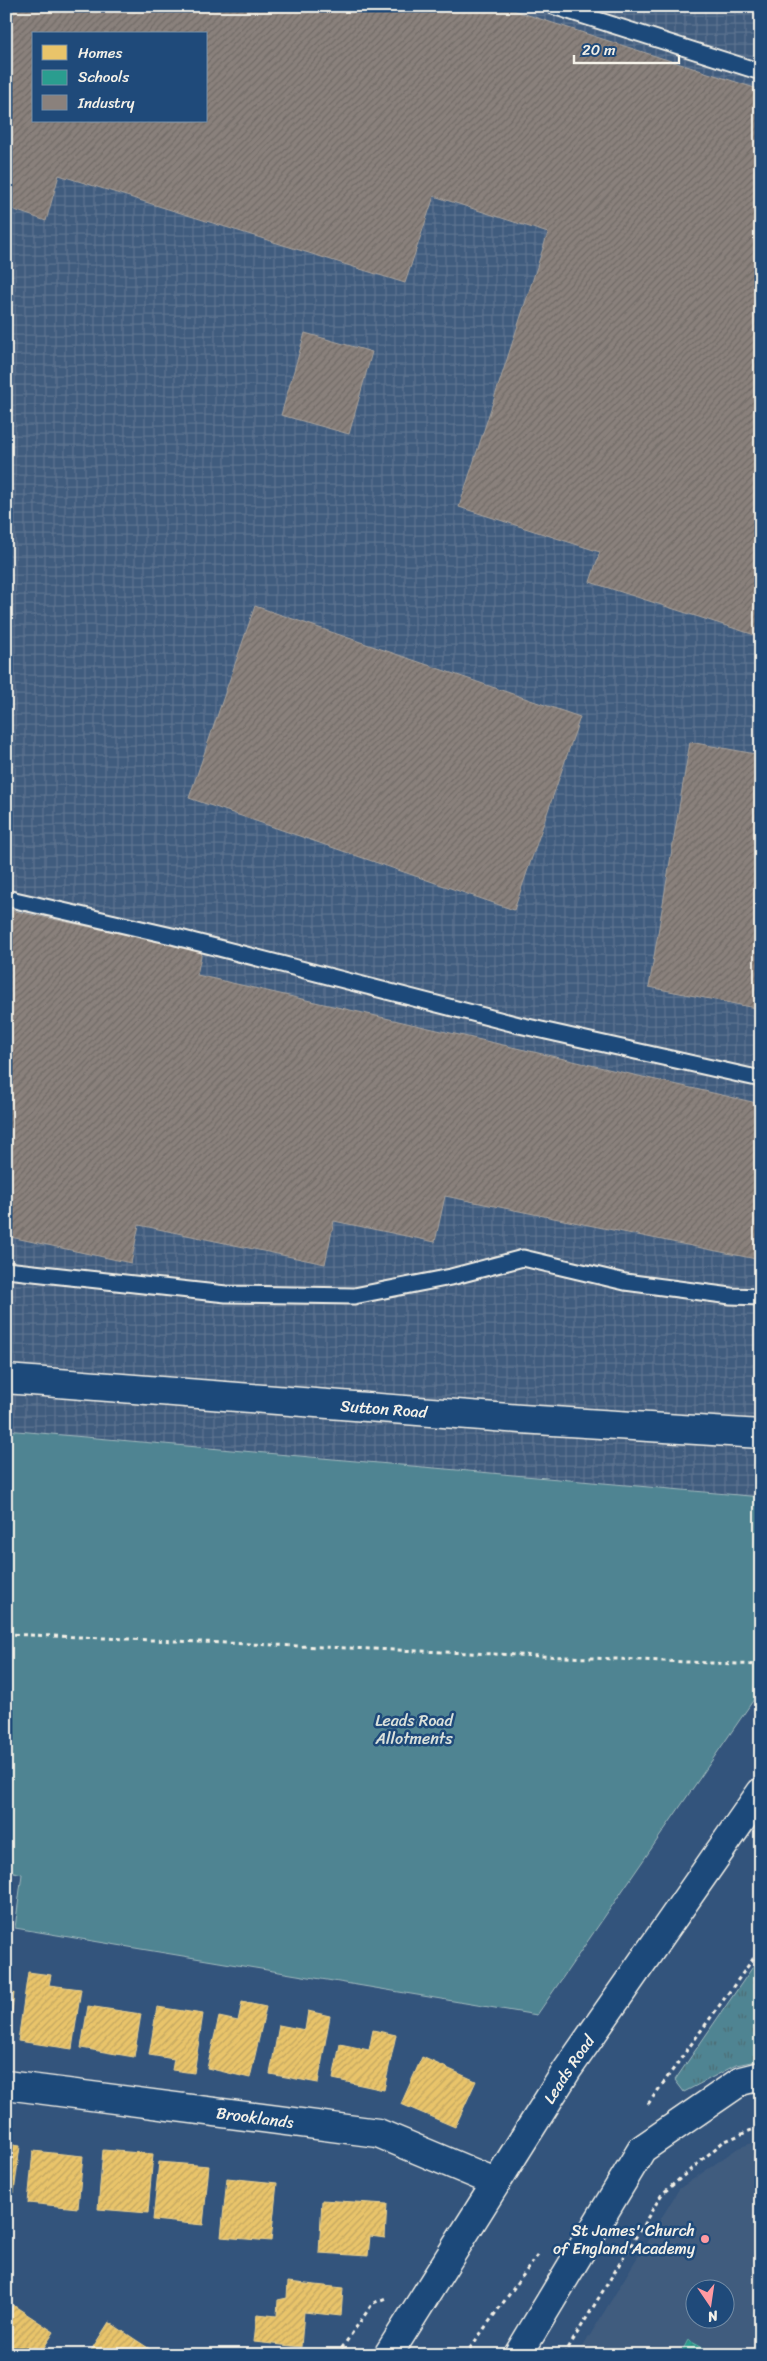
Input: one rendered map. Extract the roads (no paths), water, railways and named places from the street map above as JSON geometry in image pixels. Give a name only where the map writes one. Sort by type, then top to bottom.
[{"type":"street","name":"Sutton Road","points":[[6,1379],[522,1420],[761,1434]]},
{"type":"street","name":"Leads Road","points":[[388,2355],[567,2070],[761,1792]]},
{"type":"street","points":[[518,2355],[642,2149],[741,2080],[761,2076]]},
{"type":"street","name":"Brooklands","points":[[6,2085],[378,2133],[495,2182]]},
{"type":"lane","points":[[553,6],[761,72]]},
{"type":"lane","points":[[6,898],[172,936],[519,1024],[761,1079]]},
{"type":"lane","points":[[6,1270],[226,1294],[354,1296],[452,1277],[523,1258],[625,1282],[731,1296],[761,1297]]},
{"type":"place","name":"St James' Church of England Academy","points":[[705,2239]]},
{"type":"park label","name":"Leads Road Allotments","points":[[414,1729]]}]
